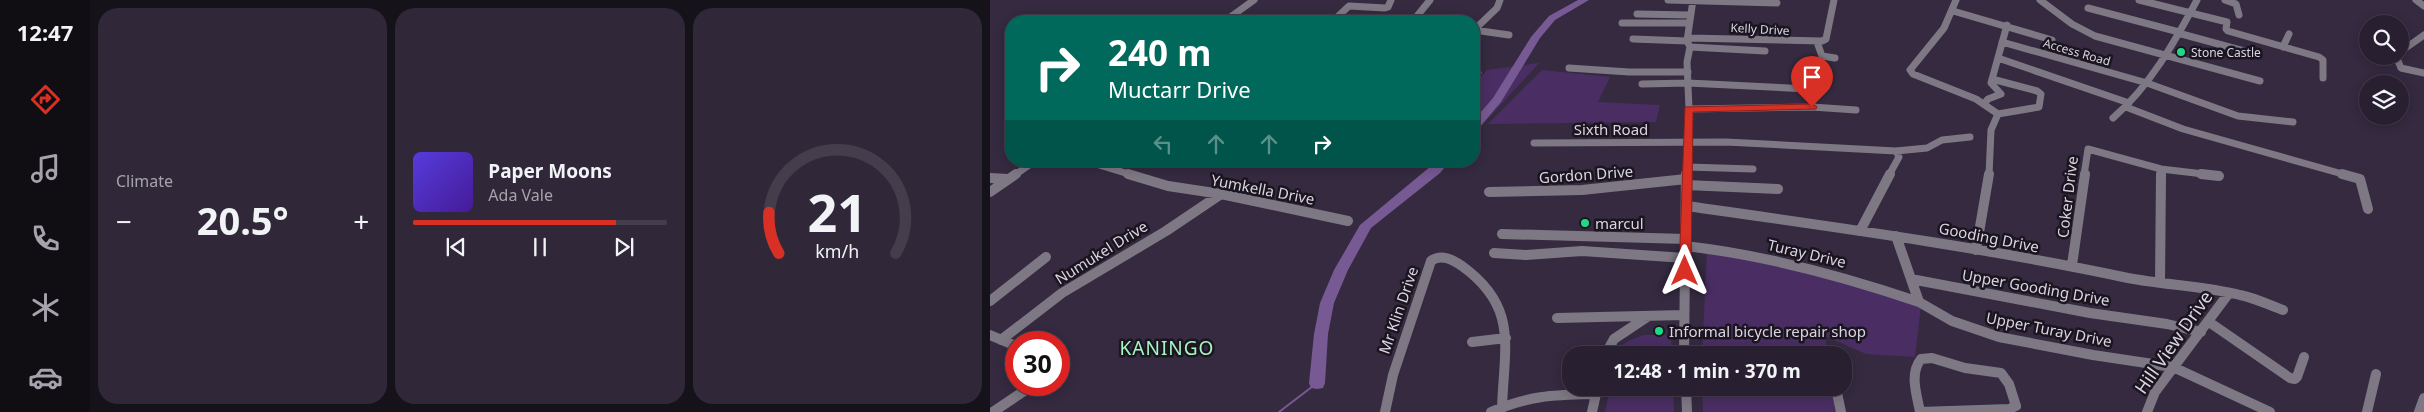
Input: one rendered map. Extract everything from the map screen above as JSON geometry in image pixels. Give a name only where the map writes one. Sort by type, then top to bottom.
[{"type":"street","points":[[1233,15],[1254,0]]},
{"type":"street","points":[[1339,15],[1349,6],[1385,8],[1388,7],[1391,0]]},
{"type":"street","points":[[1419,15],[1430,0]]},
{"type":"street","points":[[1480,24],[1497,8],[1500,0]]},
{"type":"street","points":[[1668,0],[1777,3]]},
{"type":"street","points":[[1684,346],[1689,19],[1693,0]]},
{"type":"street","points":[[1834,0],[1826,39],[1817,42],[1822,56],[1835,58]]},
{"type":"street","points":[[1956,0],[1953,11],[1940,34],[1924,49],[1913,64],[1910,72],[1954,89],[1984,104],[1998,114],[2039,107],[2041,94],[2038,91],[1992,79]]},
{"type":"street","points":[[2040,0],[2072,24],[2091,34],[2168,54],[2260,82]]},
{"type":"street","points":[[2139,0],[2228,22],[2226,29],[2228,31],[2322,58],[2323,78]]},
{"type":"street","points":[[2113,118],[2128,105],[2147,83],[2168,54],[2178,32],[2197,0]]},
{"type":"street","points":[[2225,0],[2236,4],[2239,15]]},
{"type":"street","points":[[2416,0],[2424,6]]},
{"type":"street","points":[[2088,8],[2244,51]]},
{"type":"street","points":[[1953,11],[2007,25],[2052,40]]},
{"type":"street","points":[[1637,14],[1689,19]]},
{"type":"street","points":[[1622,23],[1689,19]]},
{"type":"street","points":[[1984,104],[1988,99],[2001,94],[1991,84],[2007,25]]},
{"type":"street","points":[[1480,31],[1509,35]]},
{"type":"street","points":[[2284,46],[2289,34]]},
{"type":"street","points":[[2409,46],[2424,36]]},
{"type":"street","points":[[1633,38],[1689,42],[1765,51]]},
{"type":"street","name":"Kelly Drive","points":[[1689,42],[1817,42]]},
{"type":"street","name":"Access Road","points":[[2002,42],[2147,83],[2238,116],[2293,122]]},
{"type":"street","points":[[1998,58],[2128,105],[2183,129],[2360,179],[2368,209]]},
{"type":"street","points":[[2400,65],[2401,68],[2424,73]]},
{"type":"street","points":[[1569,68],[1629,72],[1688,72]]},
{"type":"street","points":[[1642,84],[1688,83],[1790,87],[1811,90],[1812,107]]},
{"type":"street","points":[[1689,109],[1812,107],[1856,110]]},
{"type":"street","points":[[1976,250],[1991,162],[1991,130],[1998,114]]},
{"type":"street","name":"Sixth Road","points":[[1534,143],[1726,142],[1896,151],[1928,148],[1942,140],[1970,137]]},
{"type":"street","name":"Coker Drive","points":[[2072,265],[2088,149],[2161,169]]},
{"type":"street","points":[[1860,231],[1899,157],[1896,151]]},
{"type":"street","points":[[990,192],[1027,167]]},
{"type":"street","name":"Yumkella Drive","points":[[1106,167],[1168,186],[1221,194],[1348,221]]},
{"type":"street","points":[[1686,167],[1753,169]]},
{"type":"street","points":[[2160,283],[2161,169],[2219,176]]},
{"type":"street","points":[[990,178],[1008,179]]},
{"type":"street","name":"Gordon Drive","points":[[1489,192],[1582,190],[1686,182],[1778,189]]},
{"type":"street","name":"Numukel Drive","points":[[1001,340],[1071,287],[1199,210],[1221,194]]},
{"type":"street","name":"Gooding Drive","points":[[1686,206],[1896,236],[2049,263],[2072,265],[2160,283],[2241,295],[2283,310]]},
{"type":"street","name":"Turay Drive","points":[[1502,234],[1686,243],[1806,268],[1882,288],[1919,302]]},
{"type":"street","points":[[1896,236],[1919,302]]},
{"type":"street","points":[[1494,253],[1526,254],[1582,251],[1685,258]]},
{"type":"street","points":[[990,300],[1010,287],[1046,257]]},
{"type":"street","name":"Mr Klin Drive","points":[[1385,412],[1387,393],[1396,363],[1433,259],[1451,259],[1487,286],[1499,301],[1504,316],[1506,338],[1497,410]]},
{"type":"street","name":"Upper Gooding Drive","points":[[1911,279],[2090,313],[2167,324],[2201,332]]},
{"type":"street","name":"Hill View Drive","points":[[2147,412],[2155,392],[2229,293]]},
{"type":"street","name":"Upper Turay Drive","points":[[1919,302],[1952,322],[1999,337],[2173,367],[2270,412]]},
{"type":"street","points":[[1557,318],[1684,315]]},
{"type":"street","points":[[1610,346],[1614,340],[1648,317]]},
{"type":"street","points":[[2209,322],[2290,378],[2295,379],[2298,377],[2304,357]]},
{"type":"street","points":[[990,336],[1005,342]]},
{"type":"street","points":[[1472,342],[1506,338]]},
{"type":"street","points":[[1911,412],[1920,412],[1950,412],[2009,409],[2016,406],[2016,403],[2009,384],[2001,373],[1965,368],[1928,357],[1918,360],[1915,368],[1914,378],[1920,412]]},
{"type":"street","points":[[2367,412],[2376,374]]},
{"type":"street","points":[[1497,410],[1520,400],[1562,394]]},
{"type":"street","points":[[993,412],[1017,396]]},
{"type":"street","points":[[1592,412],[1595,396]]},
{"type":"street","points":[[1686,396],[1687,412]]},
{"type":"street","points":[[1838,396],[1841,412]]},
{"type":"street","points":[[2418,412],[2424,398]]},
{"type":"shaded area","points":[[1539,63],[1480,127],[1480,78],[1487,70]]},
{"type":"shaded area","points":[[1542,70],[1610,77],[1598,102],[1660,105],[1656,122],[1488,124]]},
{"type":"shaded area","points":[[1707,251],[1778,264],[1921,305],[1915,357],[1866,354],[1852,348],[1852,346],[1825,336],[1827,346],[1702,346]]},
{"type":"shaded area","points":[[1644,335],[1671,335],[1672,346],[1621,346]]},
{"type":"shaded area","points":[[1608,396],[1673,396],[1674,412],[1605,412]]},
{"type":"shaded area","points":[[1702,396],[1834,396],[1837,412],[1703,412]]},
{"type":"waterway","points":[[1480,120],[1497,100],[1536,37],[1552,18],[1585,0]]},
{"type":"waterway","points":[[1317,383],[1321,334],[1327,303],[1341,270],[1366,225],[1439,167]]},
{"type":"waterway","points":[[1279,412],[1317,383]]},
{"type":"place","name":"Stone Castle","points":[[2181,52]]},
{"type":"place","name":"marcul","points":[[1585,223]]},
{"type":"place","name":"Informal bicycle repair shop","points":[[1659,331]]},
{"type":"district","name":"KANINGO","points":[[1167,348]]},
{"type":"route","points":[[1685,271],[1689,109],[1812,107]]}]
